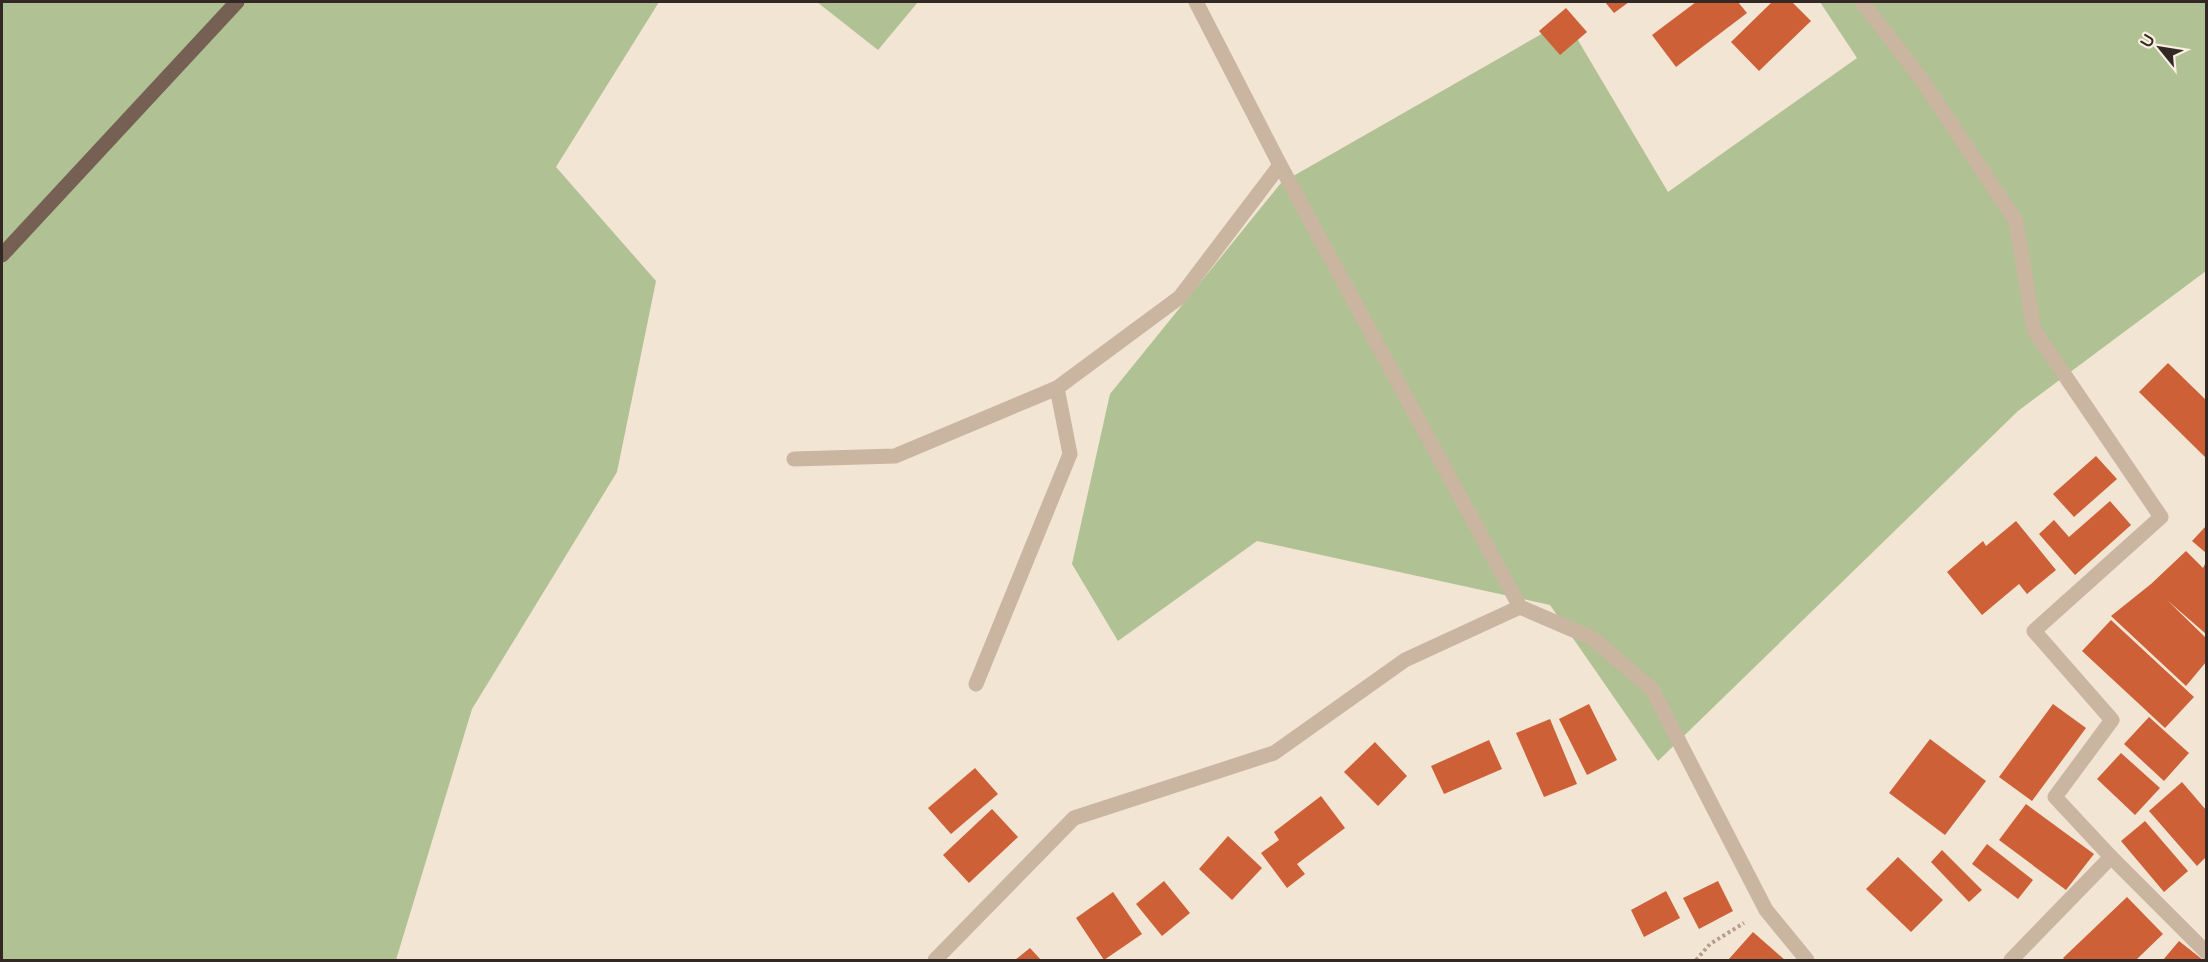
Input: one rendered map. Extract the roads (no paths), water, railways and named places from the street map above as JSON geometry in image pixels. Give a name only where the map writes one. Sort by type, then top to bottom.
[{"type":"main road","points":[[2,255],[237,2]]},
{"type":"street","points":[[1196,2],[1280,165],[1520,607],[1592,638],[1652,689],[1766,910],[1807,960]]},
{"type":"street","points":[[1862,2],[1920,77],[2016,221],[2034,330],[2161,517],[2034,631],[2112,720],[2055,797],[2206,952]]},
{"type":"street","points":[[794,459],[895,456],[1057,388],[1180,297],[1280,165]]},
{"type":"street","points":[[976,684],[1070,454],[1057,388]]},
{"type":"street","points":[[935,960],[1074,818],[1274,753],[1406,660],[1520,607]]},
{"type":"street","points":[[2011,960],[2111,857]]}]
